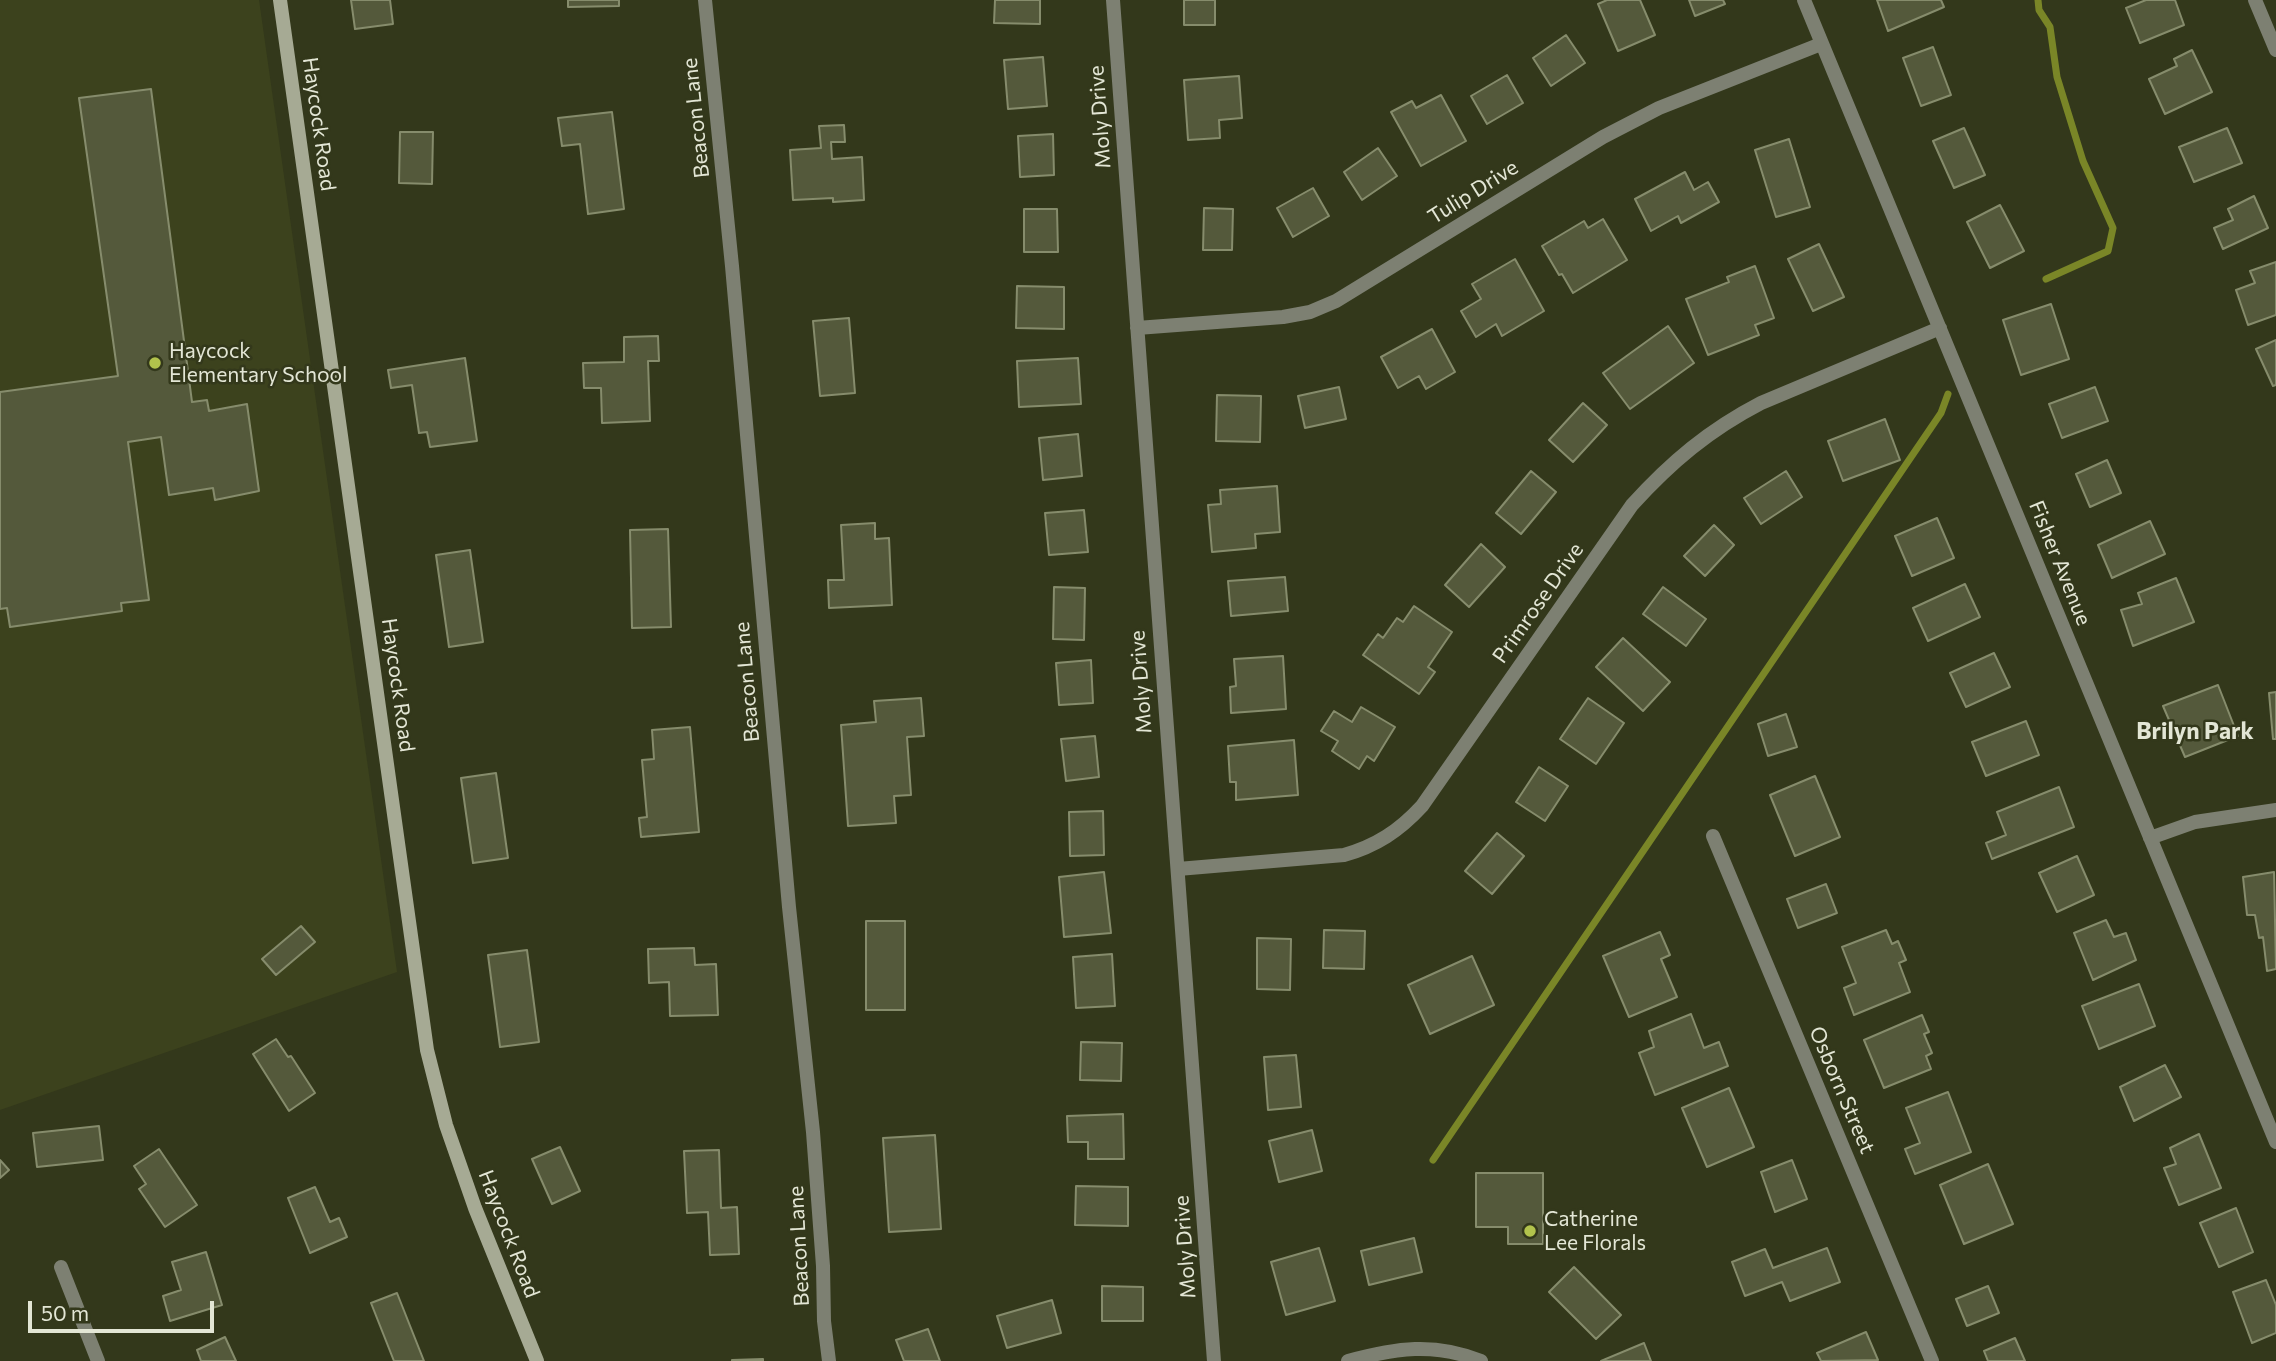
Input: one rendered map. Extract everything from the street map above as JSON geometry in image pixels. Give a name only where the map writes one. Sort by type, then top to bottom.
[{"type":"main road","name":"Haycock Road","points":[[280,0],[427,1050],[446,1125],[475,1208],[537,1361]]},
{"type":"street","name":"Beacon Lane","points":[[705,0],[788,893],[813,1132],[828,1361]]},
{"type":"street","name":"Moly Drive","points":[[1113,0],[1214,1361]]},
{"type":"street","name":"Fisher Avenue","points":[[1804,0],[2276,1142]]},
{"type":"street","points":[[2255,0],[2276,50]]},
{"type":"street","name":"Tulip Drive","points":[[1137,328],[1283,317],[1310,312],[1336,302],[1602,137],[1659,108],[1821,44]]},
{"type":"street","name":"Primrose Drive","points":[[1178,869],[1343,855],[1368,848],[1390,836],[1422,806],[1632,505],[1664,470],[1701,439],[1737,415],[1940,328]]},
{"type":"street","points":[[2150,838],[2195,822],[2276,810]]},
{"type":"street","name":"Osborn Street","points":[[1713,836],[1932,1361]]},
{"type":"street","points":[[61,1267],[98,1361]]},
{"type":"street","points":[[1348,1361],[1390,1350],[1418,1348],[1448,1351],[1481,1361]]},
{"type":"shaded area","name":"Haycock Elementary School","points":[[0,0],[259,0],[397,972],[0,1110]]},
{"type":"building","points":[[351,0],[390,0],[393,24],[355,29]]},
{"type":"building","points":[[568,0],[619,0],[619,6],[568,7]]},
{"type":"building","points":[[995,0],[1040,0],[1040,24],[994,23]]},
{"type":"building","points":[[1184,0],[1215,0],[1215,25],[1184,25]]},
{"type":"building","points":[[1607,0],[1640,0],[1655,35],[1618,51],[1598,4]]},
{"type":"building","points":[[1689,0],[1723,0],[1725,4],[1695,16]]},
{"type":"building","points":[[1877,0],[1941,0],[1944,7],[1888,31]]},
{"type":"building","points":[[2146,0],[2175,0],[2184,25],[2140,43],[2126,8]]},
{"type":"building","points":[[1566,35],[1585,63],[1551,86],[1533,58]]},
{"type":"building","points":[[1933,47],[1951,95],[1921,106],[1903,58]]},
{"type":"building","points":[[2192,50],[2212,92],[2165,114],[2149,79],[2177,66],[2174,59]]},
{"type":"building","points":[[1043,57],[1047,106],[1008,109],[1004,60]]},
{"type":"building","points":[[1507,75],[1523,103],[1487,124],[1471,96]]},
{"type":"building","points":[[1239,76],[1242,118],[1219,120],[1220,138],[1188,140],[1184,80]]},
{"type":"building","points":[[151,89],[192,402],[207,400],[209,411],[247,404],[259,491],[215,500],[213,488],[169,495],[161,437],[128,442],[149,600],[121,603],[122,611],[10,627],[7,608],[0,609],[0,392],[118,376],[79,98]]},
{"type":"building","points":[[1441,95],[1466,141],[1421,166],[1391,112],[1412,101],[1416,108]]},
{"type":"building","points":[[612,112],[624,209],[588,214],[580,144],[562,146],[558,118]]},
{"type":"building","points":[[844,125],[845,142],[831,142],[832,159],[862,157],[864,200],[793,200],[790,150],[821,148],[819,126]]},
{"type":"building","points":[[1964,128],[1985,175],[1954,188],[1933,141]]},
{"type":"building","points":[[2227,128],[2242,163],[2194,182],[2179,147]]},
{"type":"building","points":[[400,132],[433,132],[432,184],[399,183]]},
{"type":"building","points":[[1053,134],[1054,175],[1020,177],[1018,136]]},
{"type":"building","points":[[1789,139],[1810,207],[1776,217],[1755,150]]},
{"type":"building","points":[[1378,148],[1397,176],[1362,200],[1344,172]]},
{"type":"building","points":[[1685,172],[1694,190],[1708,182],[1719,202],[1681,223],[1678,216],[1651,231],[1635,199]]},
{"type":"building","points":[[1313,188],[1329,216],[1293,237],[1277,208]]},
{"type":"building","points":[[2254,196],[2268,228],[2223,249],[2214,228],[2233,220],[2228,209]]},
{"type":"building","points":[[2000,205],[2024,251],[1990,268],[1967,222]]},
{"type":"building","points":[[1204,208],[1233,209],[1232,250],[1203,250]]},
{"type":"building","points":[[1024,209],[1057,209],[1058,252],[1024,252]]},
{"type":"building","points":[[1603,219],[1627,260],[1573,293],[1542,246],[1584,221],[1588,228]]},
{"type":"building","points":[[1819,244],[1844,297],[1813,311],[1788,259]]},
{"type":"building","points":[[1515,259],[1544,311],[1502,336],[1496,324],[1476,337],[1461,311],[1481,299],[1472,284]]},
{"type":"building","points":[[2276,262],[2276,315],[2248,325],[2236,290],[2255,283],[2250,271]]},
{"type":"building","points":[[1755,266],[1774,318],[1755,325],[1759,335],[1708,355],[1686,299],[1729,282],[1727,277]]},
{"type":"building","points":[[1017,286],[1064,287],[1064,329],[1016,328]]},
{"type":"building","points":[[2051,304],[2069,359],[2021,375],[2003,320]]},
{"type":"building","points":[[849,318],[855,393],[820,396],[813,321]]},
{"type":"building","points":[[1668,326],[1694,363],[1630,409],[1603,373]]},
{"type":"building","points":[[1432,329],[1455,372],[1426,389],[1419,376],[1398,388],[1381,357]]},
{"type":"building","points":[[658,336],[659,361],[648,361],[650,421],[602,423],[601,388],[584,388],[583,363],[624,362],[624,337]]},
{"type":"building","points":[[2276,340],[2276,385],[2273,386],[2256,349]]},
{"type":"building","points":[[465,358],[477,441],[430,447],[427,432],[419,433],[412,385],[391,388],[388,370]]},
{"type":"building","points":[[1078,358],[1081,404],[1019,407],[1017,361]]},
{"type":"building","points":[[1339,387],[1346,419],[1305,428],[1298,396]]},
{"type":"building","points":[[2095,387],[2108,421],[2062,438],[2049,404]]},
{"type":"building","points":[[1217,395],[1261,396],[1260,442],[1216,441]]},
{"type":"building","points":[[1583,403],[1607,425],[1573,462],[1549,440]]},
{"type":"building","points":[[1885,419],[1900,460],[1843,481],[1828,441]]},
{"type":"building","points":[[1078,434],[1082,476],[1043,480],[1039,438]]},
{"type":"building","points":[[2107,460],[2121,493],[2090,507],[2076,474]]},
{"type":"building","points":[[1531,471],[1556,492],[1521,534],[1496,513]]},
{"type":"building","points":[[1786,471],[1802,497],[1761,524],[1744,498]]},
{"type":"building","points":[[1277,486],[1280,532],[1255,534],[1256,548],[1212,552],[1208,505],[1221,504],[1220,490]]},
{"type":"building","points":[[1084,510],[1088,552],[1049,555],[1045,513]]},
{"type":"building","points":[[1937,518],[1954,558],[1912,576],[1895,536]]},
{"type":"building","points":[[2150,521],[2165,554],[2112,578],[2098,545]]},
{"type":"building","points":[[875,523],[875,539],[889,538],[892,605],[829,608],[828,580],[844,580],[841,525]]},
{"type":"building","points":[[1714,525],[1734,545],[1705,576],[1684,556]]},
{"type":"building","points":[[668,529],[671,627],[632,628],[630,530]]},
{"type":"building","points":[[1481,544],[1505,567],[1469,607],[1445,585]]},
{"type":"building","points":[[470,550],[483,642],[449,647],[436,555]]},
{"type":"building","points":[[1285,577],[1288,611],[1231,616],[1228,581]]},
{"type":"building","points":[[2176,578],[2194,622],[2133,646],[2121,610],[2142,604],[2138,593]]},
{"type":"building","points":[[1965,584],[1980,617],[1928,641],[1913,608]]},
{"type":"building","points":[[1054,587],[1085,588],[1084,640],[1053,639]]},
{"type":"building","points":[[1663,587],[1706,619],[1686,646],[1643,614]]},
{"type":"building","points":[[1414,606],[1452,632],[1428,667],[1435,672],[1419,694],[1363,655],[1378,634],[1383,638],[1397,618],[1403,622]]},
{"type":"building","points":[[1623,638],[1670,682],[1643,711],[1596,667]]},
{"type":"building","points":[[1994,653],[2010,687],[1966,707],[1950,673]]},
{"type":"building","points":[[1283,656],[1286,709],[1231,713],[1230,687],[1236,686],[1234,659]]},
{"type":"building","points":[[1091,660],[1093,703],[1059,705],[1056,663]]},
{"type":"building","points":[[2218,685],[2238,736],[2185,757],[2163,706]]},
{"type":"building","points":[[2276,692],[2276,739],[2273,739],[2269,693]]},
{"type":"building","points":[[921,698],[924,736],[907,737],[911,795],[894,796],[896,823],[848,826],[841,725],[876,722],[874,701]]},
{"type":"building","points":[[1588,698],[1624,723],[1596,764],[1560,739]]},
{"type":"building","points":[[1361,707],[1395,727],[1374,761],[1367,756],[1359,769],[1332,751],[1338,741],[1321,731],[1334,711],[1352,722]]},
{"type":"building","points":[[1786,714],[1797,747],[1768,756],[1758,724]]},
{"type":"building","points":[[2026,721],[2039,755],[1986,776],[1972,742]]},
{"type":"building","points":[[690,727],[699,832],[641,837],[639,818],[647,817],[642,760],[654,759],[652,730]]},
{"type":"building","points":[[1095,736],[1099,777],[1066,781],[1061,739]]},
{"type":"building","points":[[1294,740],[1298,795],[1236,800],[1236,782],[1230,782],[1228,746]]},
{"type":"building","points":[[1539,767],[1568,786],[1545,821],[1516,802]]},
{"type":"building","points":[[496,773],[508,858],[473,863],[461,778]]},
{"type":"building","points":[[1815,776],[1840,837],[1795,856],[1770,795]]},
{"type":"building","points":[[2059,787],[2074,827],[1992,859],[1986,843],[2006,835],[1997,812]]},
{"type":"building","points":[[1103,811],[1104,855],[1070,856],[1069,812]]},
{"type":"building","points":[[1497,833],[1524,856],[1492,894],[1465,871]]},
{"type":"building","points":[[2077,856],[2094,895],[2057,912],[2039,873]]},
{"type":"building","points":[[1104,872],[1111,933],[1064,937],[1059,877]]},
{"type":"building","points":[[2274,872],[2276,969],[2267,971],[2263,937],[2259,938],[2255,915],[2247,915],[2243,877]]},
{"type":"building","points":[[1826,884],[1837,913],[1798,928],[1787,899]]},
{"type":"building","points":[[2106,920],[2114,937],[2126,933],[2136,960],[2093,980],[2074,933]]},
{"type":"building","points":[[866,921],[905,921],[905,1010],[866,1010]]},
{"type":"building","points":[[301,926],[315,942],[276,975],[262,959]]},
{"type":"building","points":[[1324,930],[1365,931],[1364,969],[1323,968]]},
{"type":"building","points":[[1886,930],[1892,944],[1898,941],[1906,960],[1899,963],[1910,992],[1854,1015],[1844,988],[1856,983],[1842,947]]},
{"type":"building","points":[[1660,932],[1670,955],[1661,959],[1677,997],[1629,1017],[1603,956]]},
{"type":"building","points":[[1257,938],[1291,939],[1290,990],[1257,989]]},
{"type":"building","points":[[694,948],[695,965],[716,964],[718,1015],[670,1016],[669,982],[649,983],[648,949]]},
{"type":"building","points":[[527,950],[539,1042],[500,1047],[488,955]]},
{"type":"building","points":[[1112,954],[1115,1006],[1076,1008],[1073,957]]},
{"type":"building","points":[[1472,956],[1494,1005],[1430,1034],[1408,985]]},
{"type":"building","points":[[2139,984],[2155,1026],[2099,1049],[2082,1006]]},
{"type":"building","points":[[1691,1014],[1704,1048],[1719,1042],[1728,1066],[1655,1095],[1639,1053],[1654,1047],[1649,1031]]},
{"type":"building","points":[[1922,1015],[1929,1032],[1924,1034],[1932,1053],[1926,1056],[1931,1069],[1884,1088],[1864,1040]]},
{"type":"building","points":[[276,1039],[288,1057],[291,1056],[315,1093],[289,1111],[253,1054]]},
{"type":"building","points":[[1081,1042],[1122,1043],[1121,1081],[1080,1080]]},
{"type":"building","points":[[1296,1055],[1301,1107],[1268,1110],[1264,1057]]},
{"type":"building","points":[[2165,1065],[2181,1097],[2134,1121],[2120,1087]]},
{"type":"building","points":[[1729,1088],[1754,1147],[1707,1167],[1682,1108]]},
{"type":"building","points":[[1948,1092],[1971,1152],[1915,1174],[1905,1149],[1920,1143],[1906,1108]]},
{"type":"building","points":[[1123,1114],[1124,1159],[1088,1159],[1088,1142],[1068,1142],[1067,1116]]},
{"type":"building","points":[[99,1126],[103,1160],[37,1167],[33,1133]]},
{"type":"building","points":[[1312,1130],[1322,1171],[1279,1182],[1269,1141]]},
{"type":"building","points":[[2199,1134],[2221,1188],[2179,1205],[2164,1168],[2176,1164],[2170,1148]]},
{"type":"building","points":[[935,1135],[941,1229],[889,1232],[883,1138]]},
{"type":"building","points":[[560,1147],[580,1191],[552,1204],[532,1159]]},
{"type":"building","points":[[159,1149],[197,1205],[165,1227],[139,1189],[146,1184],[134,1166]]},
{"type":"building","points":[[719,1150],[721,1208],[737,1207],[739,1254],[710,1255],[708,1212],[687,1213],[684,1151]]},
{"type":"building","points":[[0,1160],[9,1170],[0,1178]]},
{"type":"building","points":[[1792,1160],[1807,1199],[1775,1212],[1761,1172]]},
{"type":"building","points":[[1988,1164],[2013,1224],[1964,1244],[1940,1185]]},
{"type":"building","points":[[1476,1173],[1543,1173],[1543,1244],[1508,1244],[1508,1227],[1476,1227]]},
{"type":"building","points":[[1076,1186],[1128,1187],[1128,1226],[1075,1225]]},
{"type":"building","points":[[315,1187],[330,1222],[339,1218],[347,1237],[310,1253],[288,1198]]},
{"type":"building","points":[[2236,1208],[2253,1252],[2219,1267],[2200,1223]]},
{"type":"building","points":[[1414,1238],[1422,1272],[1369,1285],[1361,1251]]},
{"type":"building","points":[[1319,1248],[1335,1301],[1286,1315],[1271,1262]]},
{"type":"building","points":[[1827,1248],[1840,1282],[1790,1301],[1782,1282],[1745,1296],[1732,1262],[1765,1249],[1773,1268]]},
{"type":"building","points":[[206,1252],[222,1305],[170,1321],[163,1296],[181,1290],[172,1262]]},
{"type":"building","points":[[1574,1267],[1621,1315],[1596,1339],[1549,1292]]},
{"type":"building","points":[[2266,1280],[2276,1305],[2276,1333],[2252,1343],[2233,1292]]},
{"type":"building","points":[[1102,1286],[1143,1287],[1143,1321],[1102,1321]]},
{"type":"building","points":[[1988,1286],[1999,1313],[1967,1326],[1956,1299]]},
{"type":"building","points":[[397,1293],[424,1361],[394,1361],[371,1303]]},
{"type":"building","points":[[1052,1300],[1061,1333],[1007,1348],[997,1316]]},
{"type":"building","points":[[928,1329],[940,1361],[904,1361],[896,1340]]},
{"type":"building","points":[[1866,1332],[1878,1360],[1821,1361],[1817,1353]]},
{"type":"building","points":[[225,1337],[236,1361],[201,1361],[197,1350]]},
{"type":"building","points":[[2015,1338],[2025,1361],[1988,1361],[1984,1351]]},
{"type":"building","points":[[1644,1343],[1651,1361],[1601,1361]]},
{"type":"building","points":[[732,1360],[763,1361],[732,1361]]},
{"type":"waterway","points":[[2038,0],[2039,10],[2050,27],[2057,77],[2083,161],[2113,228],[2108,251],[2046,279]]},
{"type":"waterway","points":[[1433,1160],[1941,413],[1948,394]]},
{"type":"place","name":"Haycock Elementary School","points":[[155,363]]},
{"type":"place","name":"Catherine Lee Florals","points":[[1530,1231]]},
{"type":"district","name":"Brilyn Park","points":[[2195,731]]}]
